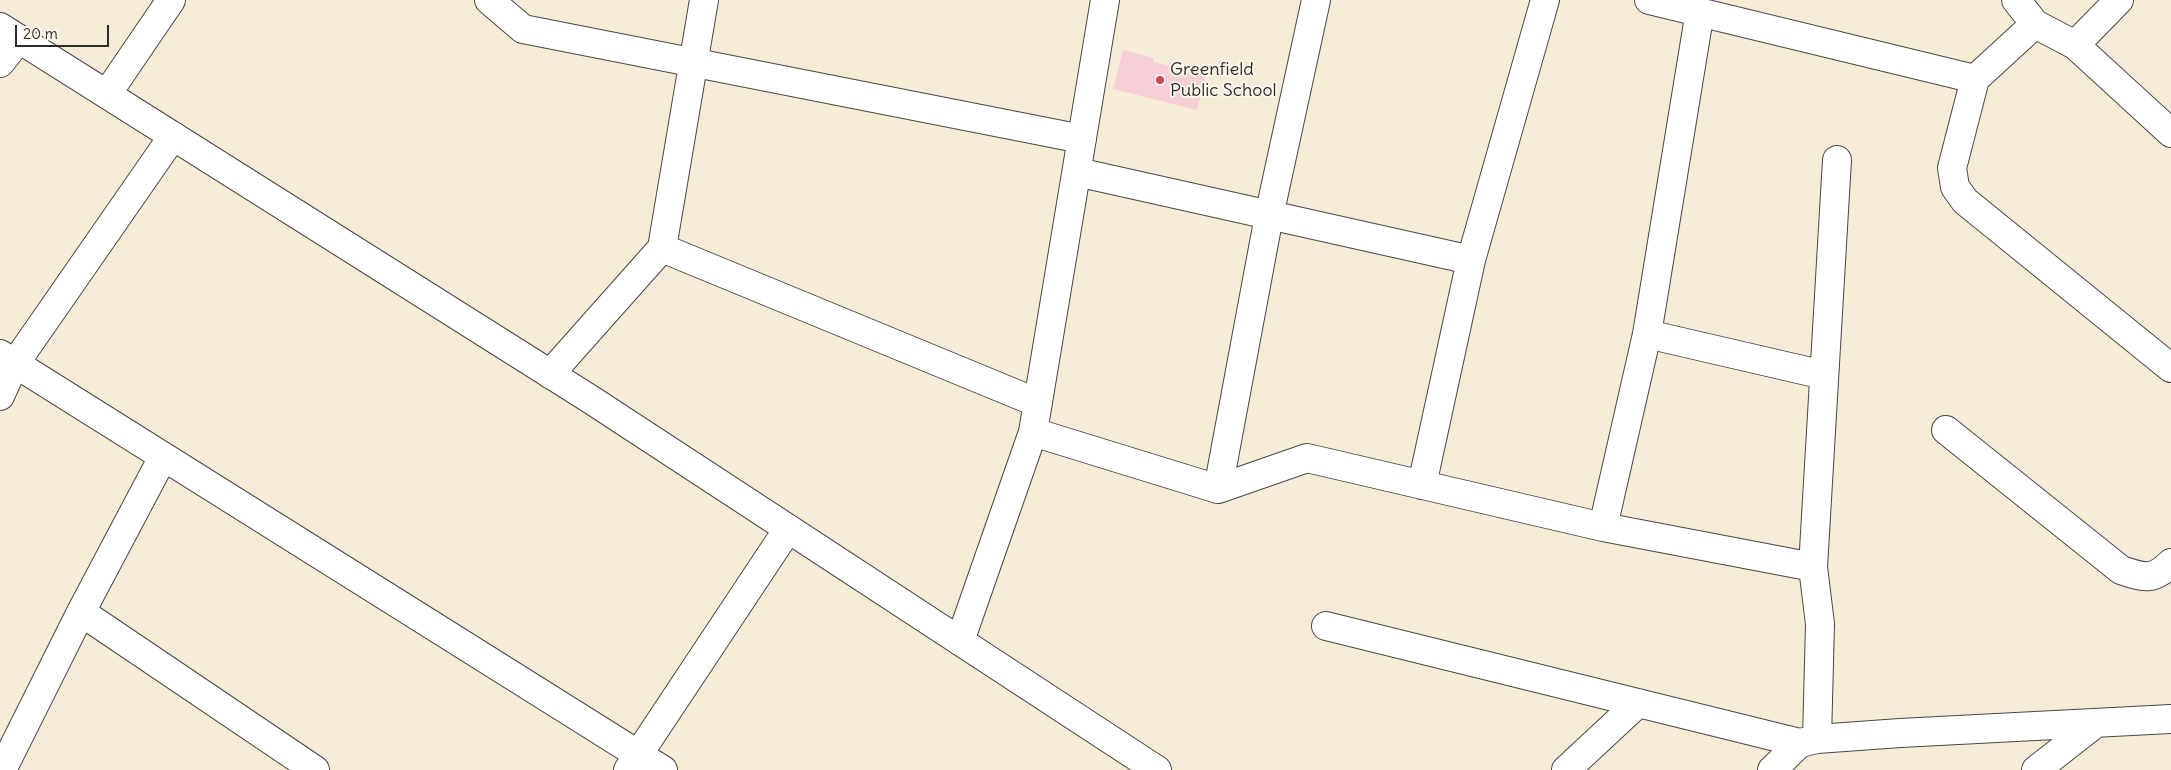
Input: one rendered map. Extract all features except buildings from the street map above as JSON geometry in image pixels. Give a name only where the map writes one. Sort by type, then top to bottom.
[{"type":"street","points":[[107,94],[170,0]]},
{"type":"street","points":[[489,0],[523,29],[1082,139]]},
{"type":"street","points":[[550,374],[662,248],[704,0]]},
{"type":"street","points":[[960,641],[1033,432],[1105,0]]},
{"type":"street","points":[[1218,489],[1269,216],[1316,0]]},
{"type":"street","points":[[1422,485],[1471,260],[1545,0]]},
{"type":"street","points":[[1649,0],[1975,79]]},
{"type":"street","points":[[2016,0],[2035,24],[2075,45],[2171,133]]},
{"type":"street","points":[[2075,45],[2118,0]]},
{"type":"street","points":[[1603,527],[1647,334],[1700,11]]},
{"type":"street","points":[[2035,24],[1975,79],[1952,168],[1955,187],[1965,200],[2171,368]]},
{"type":"street","points":[[0,63],[9,33],[550,374],[1157,770]]},
{"type":"street","points":[[0,396],[7,359],[173,136]]},
{"type":"street","points":[[1772,770],[1808,741],[1820,624],[1813,567],[1837,160]]},
{"type":"street","points":[[1077,172],[1471,260]]},
{"type":"street","points":[[662,248],[1038,403]]},
{"type":"street","points":[[1647,334],[1824,375]]},
{"type":"street","points":[[7,359],[163,457],[633,762],[663,770]]},
{"type":"street","points":[[1946,430],[2121,570],[2142,578],[2161,574],[2171,563]]},
{"type":"street","points":[[1033,432],[1218,489],[1307,458],[1603,527],[1813,567]]},
{"type":"street","points":[[2,770],[81,612],[163,457]]},
{"type":"street","points":[[633,762],[788,528]]},
{"type":"street","points":[[81,612],[315,770]]},
{"type":"street","points":[[1326,626],[1638,703],[1808,741],[2171,719]]},
{"type":"street","points":[[1566,770],[1638,703]]},
{"type":"street","points":[[2036,770],[2096,723]]},
{"type":"shaded area","name":"Greenfield Public School","points":[[1123,50],[1154,58],[1153,62],[1169,66],[1170,62],[1207,71],[1197,110],[1113,89]]},
{"type":"place","name":"Greenfield Public School","points":[[1160,80]]}]
